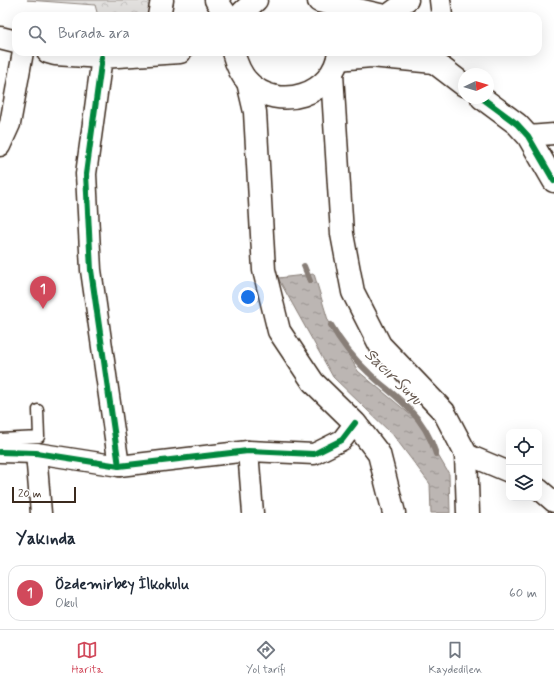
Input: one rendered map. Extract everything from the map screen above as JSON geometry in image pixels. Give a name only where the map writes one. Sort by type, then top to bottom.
[{"type":"main road","points":[[159,12],[162,0]]},
{"type":"main road","points":[[216,0],[224,12]]},
{"type":"main road","points":[[243,12],[256,0]]},
{"type":"main road","points":[[323,6],[360,12]]},
{"type":"main road","points":[[0,38],[12,41]]},
{"type":"main road","points":[[86,56],[110,56]]},
{"type":"main road","points":[[234,56],[237,66],[248,82],[260,92],[275,97],[291,98],[307,94],[321,86],[336,62],[371,56]]},
{"type":"main road","points":[[432,56],[458,80]]},
{"type":"main road","points":[[336,62],[342,234],[353,292],[380,345],[444,412],[466,454],[468,513]]},
{"type":"main road","points":[[248,82],[255,112],[264,270],[279,331],[313,382],[355,423],[379,454],[394,513]]},
{"type":"main road","points":[[490,104],[517,124],[528,136],[554,181]]},
{"type":"street","points":[[391,12],[408,0]]},
{"type":"street","points":[[440,0],[442,12]]},
{"type":"street","points":[[0,146],[10,124],[23,56]]},
{"type":"street","points":[[102,57],[86,174],[91,270],[119,466]]},
{"type":"street","points":[[528,136],[554,134]]},
{"type":"street","points":[[0,452],[36,453],[119,466],[248,451],[314,454],[342,440],[355,423]]},
{"type":"street","points":[[248,451],[253,513]]},
{"type":"street","points":[[36,453],[41,513]]},
{"type":"street","points":[[466,454],[506,471]]},
{"type":"street","points":[[542,492],[554,502]]},
{"type":"lane","points":[[0,439],[39,437],[38,410]]},
{"type":"green space","points":[[27,0],[157,0],[156,12],[97,12],[95,5]]},
{"type":"water","points":[[314,274],[328,320],[358,371],[418,421],[449,474],[450,513],[431,513],[430,484],[393,435],[333,377],[278,278]]},
{"type":"waterway","name":"Sacır Suyu","points":[[304,266],[310,281]]},
{"type":"waterway","name":"Sacır Suyu","points":[[331,325],[343,344],[358,362],[400,400],[414,415],[426,430],[436,454]]},
{"type":"cycle path","points":[[102,57],[86,174],[91,270],[119,466]]},
{"type":"cycle path","points":[[490,104],[517,124],[528,136],[554,181]]},
{"type":"cycle path","points":[[0,452],[36,453],[119,466],[248,451],[314,454],[342,440],[355,423]]},
{"type":"place","name":"Özdemirbey İlkokulu","points":[[43,309]]}]
